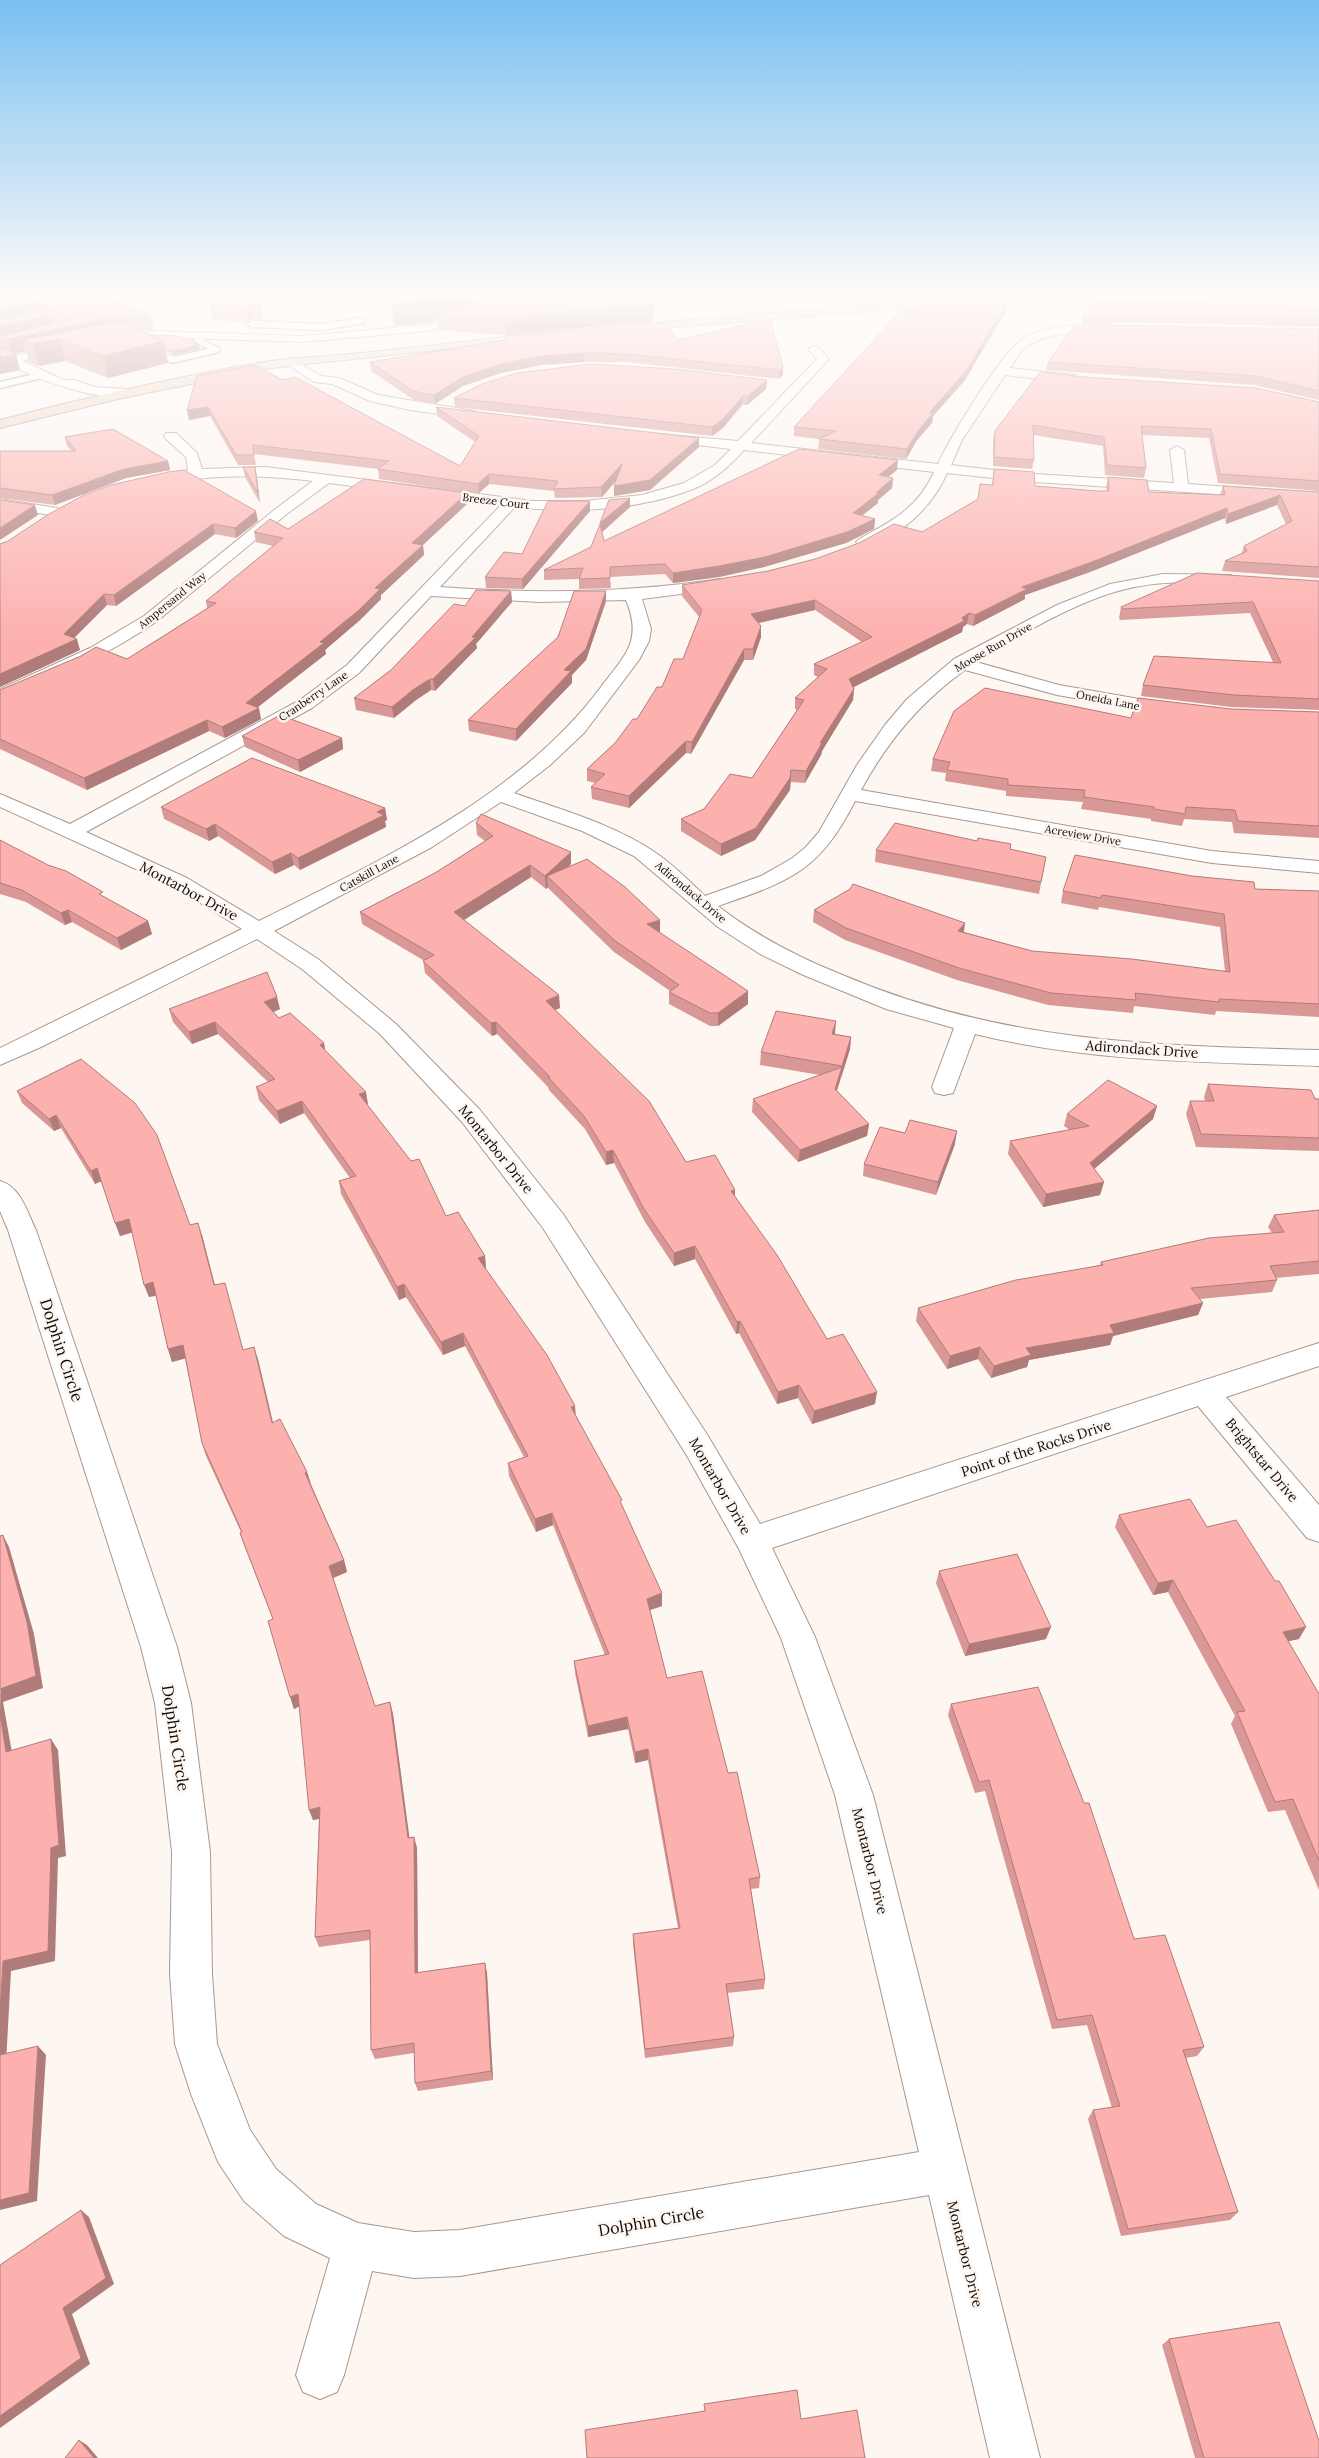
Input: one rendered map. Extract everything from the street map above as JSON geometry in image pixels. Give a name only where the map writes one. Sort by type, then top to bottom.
[{"type":"main road","points":[[0,424],[64,408]]},
{"type":"street","points":[[425,408],[486,416]]},
{"type":"street","points":[[437,410],[441,408]]},
{"type":"street","name":"Breeze Court","points":[[143,482],[196,473],[266,471],[511,504],[584,505],[643,499],[667,493],[706,477],[720,468],[777,408]]},
{"type":"street","points":[[852,548],[879,535],[913,512],[934,488],[954,440],[976,408]]},
{"type":"street","points":[[171,436],[192,456],[196,473]]},
{"type":"street","points":[[653,436],[942,469],[1319,497]]},
{"type":"street","points":[[1177,450],[1182,488]]},
{"type":"street","name":"Ampersand Way","points":[[0,696],[81,660],[128,635],[283,510],[327,478]]},
{"type":"street","points":[[0,503],[57,512]]},
{"type":"street","name":"Cranberry Lane","points":[[71,832],[306,704],[353,669],[430,591],[511,504]]},
{"type":"street","points":[[42,521],[73,505]]},
{"type":"street","name":"Moose Run Drive","points":[[702,904],[761,884],[791,869],[809,855],[824,839],[875,750],[899,719],[928,689],[960,663],[997,641],[1102,591],[1150,580],[1204,577],[1244,579]]},
{"type":"street","points":[[430,591],[534,598],[632,594],[737,581]]},
{"type":"street","name":"Catskill Lane","points":[[0,1057],[342,889],[398,858],[498,794],[557,748],[578,727],[624,669],[637,648],[642,633],[641,619],[632,594]]},
{"type":"street","name":"Oneida Lane","points":[[960,663],[1057,690],[1146,707],[1190,712]]},
{"type":"street","name":"Adirondack Drive","points":[[498,794],[594,829],[635,849],[661,867],[702,904],[766,948],[802,966],[884,999],[967,1024],[1070,1044],[1119,1050],[1319,1058]]},
{"type":"street","name":"Acreview Drive","points":[[849,794],[1212,857],[1319,867]]},
{"type":"street","name":"Montarbor Drive","points":[[0,800],[180,882],[212,900],[310,964],[388,1029],[431,1072],[504,1156],[553,1221],[697,1445],[752,1541],[798,1637],[854,1795],[1015,2458]]},
{"type":"street","points":[[944,1087],[967,1024]]},
{"type":"street","name":"Dolphin Circle","points":[[0,1190],[10,1201],[22,1230],[159,1647],[173,1703],[191,1852],[192,1974],[196,2044],[234,2146],[260,2185],[300,2220],[356,2246],[414,2255],[460,2253],[944,2170]]},
{"type":"street","name":"Point of the Rocks Drive","points":[[752,1541],[1319,1354]]},
{"type":"street","name":"Brightstar Drive","points":[[1205,1393],[1319,1528]]},
{"type":"street","points":[[320,2375],[356,2246]]},
{"type":"building","points":[[188,408],[203,408],[187,410]]},
{"type":"building","points":[[208,408],[352,408],[460,466],[479,436],[437,408],[699,438],[650,480],[614,486],[622,464],[601,487],[554,489],[558,481],[489,474],[478,484],[378,469],[389,461],[253,445],[254,455],[236,455]]},
{"type":"building","points":[[540,408],[733,408],[723,419],[712,427]]},
{"type":"building","points":[[812,408],[934,408],[929,413],[933,413],[918,431],[907,449],[819,439],[836,431],[794,427]]},
{"type":"building","points":[[1013,408],[1319,408],[1319,481],[1220,474],[1211,429],[1141,426],[1146,468],[1107,465],[1104,437],[1033,425],[1034,460],[994,457],[995,431]]},
{"type":"building","points":[[113,429],[168,461],[124,469],[52,495],[0,488],[0,451],[76,451],[65,437]]},
{"type":"building","points":[[799,449],[898,460],[879,475],[893,478],[876,493],[879,493],[853,513],[875,519],[847,532],[765,557],[719,566],[673,573],[665,564],[610,567],[610,578],[579,579],[583,568],[544,570],[591,547],[600,524],[604,541]]},
{"type":"building","points":[[243,467],[255,467],[258,493]]},
{"type":"building","points":[[994,469],[1034,472],[1035,486],[1098,491],[1109,491],[1108,477],[1147,480],[1149,492],[1225,495],[1223,486],[1319,492],[1319,567],[1225,561],[1247,551],[1244,546],[1292,521],[1280,495],[1228,514],[1227,508],[1092,562],[1022,587],[1027,589],[975,615],[969,613],[962,618],[964,621],[849,679],[854,689],[820,743],[822,743],[806,771],[791,770],[790,778],[756,828],[721,844],[681,819],[704,809],[730,774],[752,778],[804,700],[795,698],[827,669],[814,664],[872,637],[815,600],[751,614],[761,626],[753,649],[744,649],[692,742],[686,741],[629,796],[591,787],[605,774],[587,769],[615,743],[633,719],[637,719],[657,687],[662,687],[674,659],[683,659],[702,610],[682,585],[768,571],[815,559],[859,543],[894,524],[922,532],[978,499],[980,484],[993,485]]},
{"type":"building","points":[[184,470],[256,511],[235,528],[213,524],[114,595],[104,594],[64,634],[77,639],[0,674],[0,544],[84,495],[111,485]]},
{"type":"building","points":[[364,479],[467,493],[412,543],[423,545],[375,588],[380,589],[359,610],[320,642],[324,643],[246,703],[259,708],[222,727],[207,720],[84,778],[0,739],[0,690],[81,656],[96,647],[127,659],[216,603],[206,601],[283,538],[254,532],[270,519],[288,529]]},
{"type":"building","points":[[630,498],[600,523],[609,500]]},
{"type":"building","points":[[0,500],[35,505],[0,528]]},
{"type":"building","points":[[548,501],[590,501],[522,579],[485,577],[504,552],[522,554]]},
{"type":"building","points":[[1197,573],[1319,581],[1319,699],[1234,695],[1143,685],[1154,656],[1281,663],[1253,602],[1122,609],[1121,607]]},
{"type":"building","points":[[476,590],[511,591],[472,637],[476,637],[433,679],[414,689],[392,707],[354,698],[391,670],[454,604],[465,606]]},
{"type":"building","points":[[574,591],[606,591],[586,649],[564,670],[571,671],[516,729],[468,720],[558,637]]},
{"type":"building","points":[[985,688],[1131,718],[1138,698],[1231,709],[1319,712],[1319,826],[1238,821],[1235,810],[1186,807],[1185,814],[1154,809],[1154,807],[1084,797],[1085,790],[1008,785],[1008,779],[947,770],[950,762],[933,759],[954,711]]},
{"type":"building","points":[[280,715],[342,738],[298,760],[242,736]]},
{"type":"building","points":[[252,758],[385,808],[377,812],[384,815],[298,858],[291,853],[272,862],[215,824],[206,829],[161,807]]},
{"type":"building","points":[[481,814],[571,852],[545,876],[530,865],[454,912],[559,995],[546,1001],[649,1101],[686,1162],[715,1155],[735,1190],[731,1191],[777,1255],[827,1339],[843,1334],[877,1392],[814,1411],[799,1385],[778,1392],[740,1321],[737,1322],[695,1246],[674,1253],[644,1209],[613,1150],[606,1152],[584,1116],[548,1077],[550,1077],[496,1022],[491,1023],[423,961],[434,955],[360,912],[435,873],[493,836],[476,823]]},
{"type":"building","points":[[895,823],[977,841],[978,838],[1011,844],[1010,849],[1046,857],[1041,882],[876,850]]},
{"type":"building","points":[[0,840],[48,865],[66,871],[103,892],[99,894],[148,921],[117,938],[68,910],[61,913],[22,890],[0,883]]},
{"type":"building","points":[[1075,855],[1192,876],[1254,882],[1255,889],[1319,891],[1319,1004],[1219,999],[1219,1002],[1135,993],[1136,1000],[1051,993],[959,968],[846,928],[814,910],[850,889],[853,884],[965,923],[958,931],[1032,951],[1132,959],[1230,972],[1224,914],[1102,895],[1101,898],[1063,891]]},
{"type":"building","points":[[587,859],[625,887],[660,920],[647,924],[748,991],[718,1013],[710,1013],[669,992],[679,985],[614,940],[547,876]]},
{"type":"building","points":[[267,972],[277,997],[264,1002],[279,1018],[290,1013],[324,1043],[320,1045],[366,1092],[359,1094],[411,1161],[419,1159],[446,1216],[458,1212],[485,1256],[478,1258],[547,1355],[575,1406],[571,1407],[622,1500],[620,1501],[662,1593],[647,1599],[667,1678],[702,1671],[728,1773],[737,1772],[760,1877],[749,1879],[765,1979],[726,1984],[734,2037],[645,2049],[633,1934],[680,1928],[648,1749],[635,1752],[627,1717],[588,1726],[574,1661],[609,1654],[552,1513],[535,1519],[508,1463],[528,1456],[463,1333],[441,1342],[404,1284],[397,1287],[339,1181],[356,1176],[302,1101],[277,1111],[256,1087],[275,1079],[215,1022],[189,1032],[169,1009]]},
{"type":"building","points":[[776,1011],[836,1021],[832,1034],[851,1037],[842,1066],[761,1052]]},
{"type":"building","points":[[81,1059],[135,1103],[157,1135],[190,1225],[198,1223],[214,1285],[225,1283],[243,1350],[254,1347],[272,1423],[280,1419],[307,1472],[305,1473],[344,1560],[329,1566],[375,1706],[390,1702],[408,1838],[414,1837],[415,1973],[485,1963],[491,2071],[415,2083],[414,2043],[371,2050],[370,1930],[315,1937],[320,1807],[309,1810],[298,1694],[290,1697],[268,1621],[273,1619],[240,1533],[242,1532],[202,1443],[183,1345],[168,1349],[153,1282],[144,1285],[129,1219],[115,1223],[97,1168],[91,1171],[56,1115],[49,1119],[17,1091]]},
{"type":"building","points":[[842,1067],[835,1089],[869,1124],[800,1150],[753,1099]]},
{"type":"building","points":[[1108,1080],[1157,1106],[1090,1163],[1104,1182],[1046,1194],[1010,1141],[1089,1126],[1067,1114]]},
{"type":"building","points":[[1208,1084],[1311,1090],[1315,1099],[1319,1099],[1319,1138],[1201,1134],[1190,1101],[1214,1101]]},
{"type":"building","points":[[910,1120],[957,1131],[938,1182],[864,1164],[880,1127],[905,1133]]},
{"type":"building","points":[[1319,1210],[1319,1261],[1270,1266],[1277,1280],[1191,1288],[1203,1303],[1110,1325],[1114,1333],[1026,1348],[1031,1355],[994,1366],[980,1347],[950,1356],[918,1308],[1016,1280],[1103,1265],[1101,1262],[1209,1238],[1284,1232],[1274,1215]]},
{"type":"building","points":[[1190,1499],[1207,1527],[1236,1520],[1275,1581],[1279,1581],[1306,1627],[1283,1632],[1319,1694],[1319,1861],[1293,1799],[1275,1802],[1237,1712],[1245,1711],[1173,1580],[1158,1583],[1119,1515]]},
{"type":"building","points":[[3,1535],[27,1622],[36,1676],[0,1689],[0,1536]]},
{"type":"building","points":[[1017,1554],[1051,1627],[969,1644],[939,1571]]},
{"type":"building","points":[[1038,1687],[1084,1803],[1089,1803],[1134,1939],[1165,1935],[1204,2047],[1183,2050],[1238,2212],[1128,2229],[1093,2110],[1120,2106],[1092,2015],[1057,2020],[989,1780],[979,1782],[951,1704]]},
{"type":"building","points":[[0,1714],[6,1752],[51,1739],[59,1845],[51,1848],[48,1951],[3,1961],[0,2014]]},
{"type":"building","points":[[38,2046],[29,2193],[0,2200],[0,2055]]},
{"type":"building","points":[[81,2210],[106,2278],[63,2308],[81,2358],[0,2416],[0,2265]]},
{"type":"building","points":[[1279,2322],[1319,2441],[1319,2458],[1204,2458],[1169,2339]]},
{"type":"building","points":[[797,2390],[801,2419],[857,2410],[865,2458],[587,2458],[585,2430],[705,2411],[704,2404]]},
{"type":"building","points":[[79,2440],[94,2458],[65,2458]]}]
